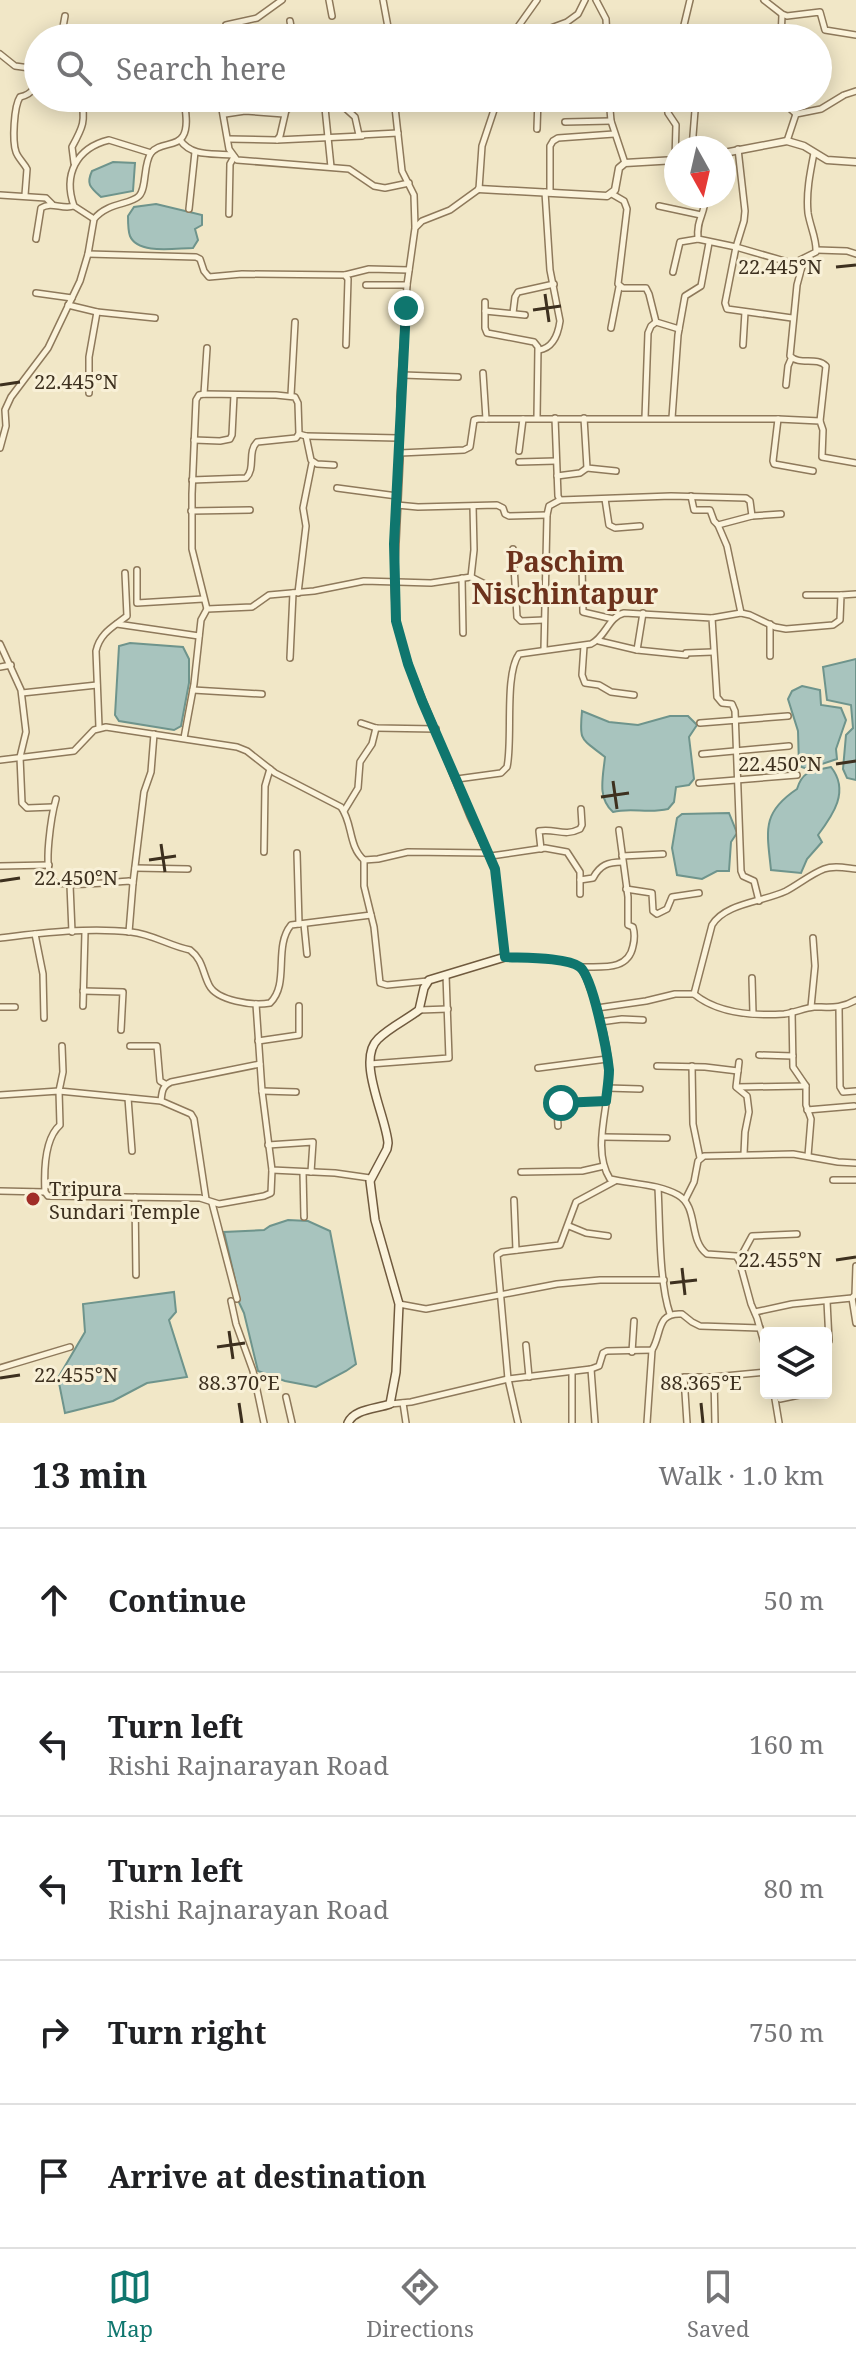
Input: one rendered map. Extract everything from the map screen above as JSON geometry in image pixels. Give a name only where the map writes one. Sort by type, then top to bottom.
[{"type":"main road","points":[[348,1423],[354,1414],[390,1404],[396,1366],[399,1304],[375,1220],[370,1178],[388,1143],[370,1053],[374,1043],[419,1010],[429,980],[505,957]]},
{"type":"street","points":[[230,24],[257,18],[282,0]]},
{"type":"street","points":[[329,0],[332,16]]},
{"type":"street","points":[[383,0],[387,24]]},
{"type":"street","points":[[520,24],[537,0]]},
{"type":"street","points":[[562,24],[578,14],[585,0]]},
{"type":"street","points":[[596,0],[606,24]]},
{"type":"street","points":[[684,24],[690,0]]},
{"type":"street","points":[[764,0],[782,14],[793,16],[820,12],[823,24]]},
{"type":"street","points":[[782,14],[782,24]]},
{"type":"street","points":[[64,24],[65,16]]},
{"type":"street","points":[[832,31],[856,35]]},
{"type":"street","points":[[0,54],[15,66],[24,67]]},
{"type":"street","points":[[832,102],[856,91]]},
{"type":"street","points":[[24,96],[16,105],[15,146],[27,169],[25,195]]},
{"type":"street","points":[[74,206],[70,176],[74,163],[72,147],[79,134],[83,112]]},
{"type":"street","points":[[0,448],[6,426],[3,408],[48,348],[80,281],[94,219],[108,208],[139,196],[151,153],[157,147],[180,140],[186,127],[185,112]]},
{"type":"street","points":[[229,214],[232,156],[224,114],[238,112]]},
{"type":"street","points":[[258,112],[284,114],[277,140]]},
{"type":"street","points":[[326,112],[331,167]]},
{"type":"street","points":[[350,112],[355,117],[357,131],[362,136]]},
{"type":"street","points":[[396,112],[402,171],[414,195],[415,228],[407,285],[398,438],[400,453],[394,583],[398,630],[422,701],[498,881],[505,957],[562,961],[579,967],[614,965],[630,957],[635,933],[633,927],[628,925],[619,830]]},
{"type":"street","points":[[479,189],[482,146],[493,112]]},
{"type":"street","points":[[537,129],[538,112]]},
{"type":"street","points":[[610,112],[614,134],[625,163]]},
{"type":"street","points":[[668,112],[676,125],[676,136]]},
{"type":"street","points":[[693,136],[695,112]]},
{"type":"street","points":[[787,141],[796,114],[806,112]]},
{"type":"street","points":[[565,122],[611,121]]},
{"type":"street","points":[[228,139],[329,139],[398,133]]},
{"type":"street","points":[[539,350],[551,345],[559,330],[560,314],[550,270],[550,146],[558,138],[614,134]]},
{"type":"street","points":[[74,163],[109,140],[151,153]]},
{"type":"street","points":[[180,140],[185,148],[195,152],[232,156],[245,162],[349,169],[374,186],[385,188],[409,183]]},
{"type":"street","points":[[792,318],[727,309],[724,306],[745,211],[738,149],[787,141],[804,146],[827,160],[856,162]]},
{"type":"street","points":[[189,209],[195,152]]},
{"type":"street","points":[[814,153],[807,199],[817,250]]},
{"type":"street","points":[[415,228],[422,221],[450,210],[479,189],[607,196],[615,190],[619,168],[625,163],[664,161]]},
{"type":"street","points":[[611,328],[619,287],[618,270],[627,209],[624,201],[612,194]]},
{"type":"street","points":[[0,195],[46,198],[52,204]]},
{"type":"street","points":[[36,239],[39,212],[45,205],[74,206],[94,219]]},
{"type":"street","points":[[659,206],[701,215]]},
{"type":"street","points":[[698,239],[698,220],[705,208]]},
{"type":"street","points":[[673,272],[680,242],[698,239],[785,262],[804,259],[817,250]]},
{"type":"street","points":[[672,418],[685,294],[701,286],[709,243]]},
{"type":"street","points":[[817,250],[856,254]]},
{"type":"street","points":[[88,254],[196,257],[209,277],[242,274],[345,275],[369,269],[409,270]]},
{"type":"street","points":[[786,385],[797,280],[804,259]]},
{"type":"street","points":[[345,275],[348,279],[346,345]]},
{"type":"street","points":[[513,313],[518,292],[554,284]]},
{"type":"street","points":[[366,285],[407,285]]},
{"type":"street","points":[[619,287],[646,288],[656,322]]},
{"type":"street","points":[[36,293],[72,298]]},
{"type":"street","points":[[485,302],[487,333],[534,342],[539,350],[537,418]]},
{"type":"street","points":[[68,305],[97,312],[155,318]]},
{"type":"street","points":[[485,311],[525,315]]},
{"type":"street","points":[[89,393],[89,357],[97,312]]},
{"type":"street","points":[[743,345],[745,312]]},
{"type":"street","points":[[291,395],[295,322]]},
{"type":"street","points":[[656,322],[679,329]]},
{"type":"street","points":[[645,418],[648,333],[656,322]]},
{"type":"street","points":[[204,394],[207,348]]},
{"type":"street","points":[[791,359],[820,361],[826,366],[820,421],[823,430],[822,457],[856,463]]},
{"type":"street","points":[[483,373],[486,419]]},
{"type":"street","points":[[403,375],[458,377]]},
{"type":"street","points":[[192,480],[246,478],[251,473],[252,447],[257,442],[296,438],[299,434],[295,397],[204,394],[196,400],[192,480],[191,511],[192,549],[207,609]]},
{"type":"street","points":[[194,440],[230,439],[234,395]]},
{"type":"street","points":[[555,418],[560,500]]},
{"type":"street","points":[[584,418],[587,468]]},
{"type":"street","points":[[400,453],[464,450],[473,442],[474,420],[486,419],[820,421]]},
{"type":"street","points":[[519,451],[523,419]]},
{"type":"street","points":[[778,419],[774,464],[813,471]]},
{"type":"street","points":[[299,434],[398,438]]},
{"type":"street","points":[[290,658],[306,523],[303,508],[312,463],[306,436]]},
{"type":"street","points":[[519,462],[556,461]]},
{"type":"street","points":[[312,463],[334,465]]},
{"type":"street","points":[[557,476],[580,473],[587,468],[616,471]]},
{"type":"street","points":[[337,488],[397,496]]},
{"type":"street","points":[[691,496],[694,510],[710,510],[727,546],[741,613]]},
{"type":"street","points":[[544,650],[549,506],[560,500],[691,496],[746,498],[750,501],[752,516]]},
{"type":"street","points":[[605,499],[609,525],[615,528],[640,526]]},
{"type":"street","points":[[397,505],[501,506],[509,516],[547,515]]},
{"type":"street","points":[[471,577],[473,506]]},
{"type":"street","points":[[191,511],[250,510]]},
{"type":"street","points":[[718,525],[752,516],[781,514]]},
{"type":"street","points":[[513,549],[517,617],[521,621],[544,620]]},
{"type":"street","points":[[582,566],[583,612],[614,619]]},
{"type":"street","points":[[137,570],[137,603],[203,599]]},
{"type":"street","points":[[99,727],[96,651],[105,631],[127,616],[125,573]]},
{"type":"street","points":[[207,609],[252,607],[269,595],[364,581],[431,583],[471,577],[495,589]]},
{"type":"street","points":[[462,578],[463,633]]},
{"type":"street","points":[[545,592],[581,593]]},
{"type":"street","points":[[806,595],[856,594]]},
{"type":"street","points":[[599,641],[617,615],[624,613],[712,618],[741,613],[786,629],[833,625],[840,620],[841,595]]},
{"type":"street","points":[[184,738],[201,620],[207,609]]},
{"type":"street","points":[[637,650],[643,613]]},
{"type":"street","points":[[712,618],[717,697],[722,703],[735,706],[741,871],[743,876],[754,881],[759,901]]},
{"type":"street","points":[[117,624],[199,636]]},
{"type":"street","points":[[770,624],[770,656]]},
{"type":"street","points":[[457,779],[501,773],[507,767],[509,714],[515,659],[519,654],[584,646],[599,641],[637,650],[686,654],[713,652]]},
{"type":"street","points":[[0,644],[22,693],[26,732],[20,757],[22,803],[24,807],[54,807]]},
{"type":"street","points":[[584,646],[582,675],[585,683],[599,685],[611,692],[634,695]]},
{"type":"street","points":[[0,667],[11,665]]},
{"type":"street","points":[[22,693],[97,685]]},
{"type":"street","points":[[193,690],[262,694]]},
{"type":"street","points":[[700,723],[788,716]]},
{"type":"street","points":[[361,723],[376,728],[436,729]]},
{"type":"street","points":[[0,760],[74,751],[99,727],[237,747],[344,811],[353,846],[364,860],[408,852],[489,854],[550,848],[570,854],[580,872],[580,894]]},
{"type":"street","points":[[344,811],[358,788],[360,762],[372,744],[376,728]]},
{"type":"street","points":[[129,932],[144,792],[151,772],[154,734]]},
{"type":"street","points":[[702,754],[789,746]]},
{"type":"street","points":[[264,852],[265,786],[270,769]]},
{"type":"street","points":[[699,783],[797,775]]},
{"type":"street","points":[[56,799],[50,829],[49,865],[53,881],[70,885],[133,883]]},
{"type":"street","points":[[541,849],[539,831],[569,834],[580,829],[581,809]]},
{"type":"street","points":[[297,853],[301,924],[307,954]]},
{"type":"street","points":[[580,880],[593,878],[597,869],[610,862],[663,854]]},
{"type":"street","points":[[364,860],[364,886],[374,927],[380,983],[387,985],[429,980]]},
{"type":"street","points":[[0,866],[49,865]]},
{"type":"street","points":[[694,994],[713,922],[734,908],[785,891],[827,867],[856,869]]},
{"type":"street","points":[[135,868],[188,869]]},
{"type":"street","points":[[70,885],[72,932]]},
{"type":"street","points":[[626,889],[652,893],[653,911],[657,914],[667,909],[672,897],[699,893]]},
{"type":"street","points":[[0,938],[72,932],[129,932],[190,950],[204,966],[211,989],[226,998],[256,1004],[270,1003],[275,999],[285,933],[291,925],[371,915]]},
{"type":"street","points":[[83,1006],[85,932]]},
{"type":"street","points":[[35,934],[43,974],[44,1018]]},
{"type":"street","points":[[811,1007],[815,959],[813,938]]},
{"type":"street","points":[[579,967],[584,972],[597,1008],[607,1059],[603,1137],[604,1166],[610,1179],[671,1191],[685,1200],[703,1252],[736,1256],[739,1260],[760,1328],[700,1326],[682,1314],[670,1314],[664,1318],[652,1350],[647,1423]]},
{"type":"street","points":[[370,1064],[449,1058],[446,975]]},
{"type":"street","points":[[752,978],[753,1013]]},
{"type":"street","points":[[83,991],[123,992],[121,1030]]},
{"type":"street","points":[[597,1008],[675,994],[694,994],[720,1008],[753,1013],[792,1012],[811,1007],[839,1008],[856,1000]]},
{"type":"street","points":[[0,1191],[45,1192],[48,1196],[209,1201],[219,1204],[271,1193],[272,1170],[256,1004]]},
{"type":"street","points":[[258,1041],[299,1035],[299,1006]]},
{"type":"street","points":[[0,1007],[15,1007]]},
{"type":"street","points":[[839,1008],[840,1087],[843,1092],[856,1091]]},
{"type":"street","points":[[419,1010],[448,1009]]},
{"type":"street","points":[[792,1012],[794,1071],[806,1086],[811,1127],[808,1156]]},
{"type":"street","points":[[600,1022],[643,1020]]},
{"type":"street","points":[[45,1192],[45,1168],[53,1132],[60,1125],[62,1046]]},
{"type":"street","points":[[130,1046],[157,1046],[160,1081],[165,1084],[260,1064]]},
{"type":"street","points":[[759,1055],[793,1056]]},
{"type":"street","points":[[538,1068],[607,1059]]},
{"type":"street","points":[[736,1087],[739,1062]]},
{"type":"street","points":[[657,1066],[738,1071]]},
{"type":"street","points":[[685,1200],[694,1182],[700,1158],[693,1124],[692,1066]]},
{"type":"street","points":[[161,1101],[165,1084]]},
{"type":"street","points":[[736,1087],[806,1086]]},
{"type":"street","points":[[736,1087],[747,1096],[749,1105],[744,1154]]},
{"type":"street","points":[[607,1088],[640,1089]]},
{"type":"street","points":[[0,1095],[59,1091],[161,1101],[191,1114],[234,1300],[236,1324],[253,1371],[264,1423]]},
{"type":"street","points":[[262,1091],[296,1092]]},
{"type":"street","points":[[128,1098],[132,1151]]},
{"type":"street","points":[[558,1126],[557,1107],[561,1103],[606,1101]]},
{"type":"street","points":[[807,1110],[854,1106]]},
{"type":"street","points":[[603,1137],[667,1138]]},
{"type":"street","points":[[268,1145],[313,1142],[311,1172]]},
{"type":"street","points":[[700,1158],[793,1154],[856,1163]]},
{"type":"street","points":[[521,1172],[582,1171],[604,1166]]},
{"type":"street","points":[[272,1170],[370,1178]]},
{"type":"street","points":[[303,1172],[304,1217]]},
{"type":"street","points":[[833,1180],[856,1180]]},
{"type":"street","points":[[518,1423],[508,1379],[497,1255],[560,1245],[576,1202],[615,1181]]},
{"type":"street","points":[[658,1188],[666,1304],[670,1314]]},
{"type":"street","points":[[135,1197],[136,1275]]},
{"type":"street","points":[[514,1200],[516,1250]]},
{"type":"street","points":[[569,1226],[586,1233],[608,1236]]},
{"type":"street","points":[[739,1260],[752,1236],[797,1234]]},
{"type":"street","points":[[856,1266],[855,1295],[852,1298],[856,1323]]},
{"type":"street","points":[[399,1304],[426,1309],[557,1284],[664,1280]]},
{"type":"street","points":[[755,1312],[792,1304],[852,1298]]},
{"type":"street","points":[[827,1301],[828,1327]]},
{"type":"street","points":[[632,1352],[634,1321]]},
{"type":"street","points":[[526,1345],[529,1377]]},
{"type":"street","points":[[0,1368],[70,1347]]},
{"type":"street","points":[[390,1404],[508,1379],[591,1369],[599,1366],[605,1351],[652,1350]]},
{"type":"street","points":[[591,1369],[595,1423]]},
{"type":"street","points":[[572,1372],[572,1423]]},
{"type":"street","points":[[687,1423],[684,1377],[760,1373]]},
{"type":"street","points":[[714,1377],[715,1423]]},
{"type":"street","points":[[286,1397],[292,1423]]},
{"type":"street","points":[[775,1399],[779,1423]]},
{"type":"street","points":[[403,1403],[406,1423]]},
{"type":"water","points":[[113,162],[135,163],[133,191],[101,197],[90,185],[90,175],[92,171]]},
{"type":"water","points":[[156,204],[202,215],[202,225],[195,229],[198,240],[193,248],[158,249],[134,242],[129,234],[128,216],[134,207]]},
{"type":"water","points":[[130,643],[183,647],[189,659],[189,683],[181,726],[174,730],[119,721],[115,715],[119,646]]},
{"type":"water","points":[[856,659],[856,780],[847,778],[843,769],[846,735],[853,728],[851,705],[827,700],[823,667]]},
{"type":"water","points":[[802,686],[820,690],[821,705],[841,708],[846,720],[836,749],[837,759],[807,769],[799,766],[798,731],[788,699],[792,691]]},
{"type":"water","points":[[582,711],[609,722],[638,725],[670,716],[688,716],[697,725],[689,737],[694,779],[689,785],[676,787],[674,802],[668,809],[613,812],[603,794],[605,757],[583,738]]},
{"type":"water","points":[[831,767],[837,776],[839,794],[834,811],[818,835],[822,842],[807,859],[801,873],[771,870],[768,834],[777,806],[797,789],[806,774]]},
{"type":"water","points":[[729,813],[737,833],[731,842],[729,871],[717,871],[702,879],[677,875],[672,848],[677,818],[682,814]]},
{"type":"water","points":[[288,1220],[308,1221],[330,1231],[356,1364],[316,1387],[285,1381],[258,1371],[244,1313],[236,1296],[237,1288],[224,1232],[264,1230]]},
{"type":"water","points":[[174,1292],[176,1312],[169,1320],[187,1377],[147,1383],[113,1401],[65,1413],[58,1378],[85,1332],[83,1304]]},
{"type":"place","name":"Tripura Sundari Temple","points":[[33,1199]]},
{"type":"district","name":"Paschim Nischintapur","points":[[565,577]]},
{"type":"route","points":[[406,308],[394,544],[396,621],[422,701],[470,816],[491,856],[498,881],[505,957],[562,961],[579,967],[584,972],[597,1008],[609,1070],[606,1101],[561,1103]]}]
